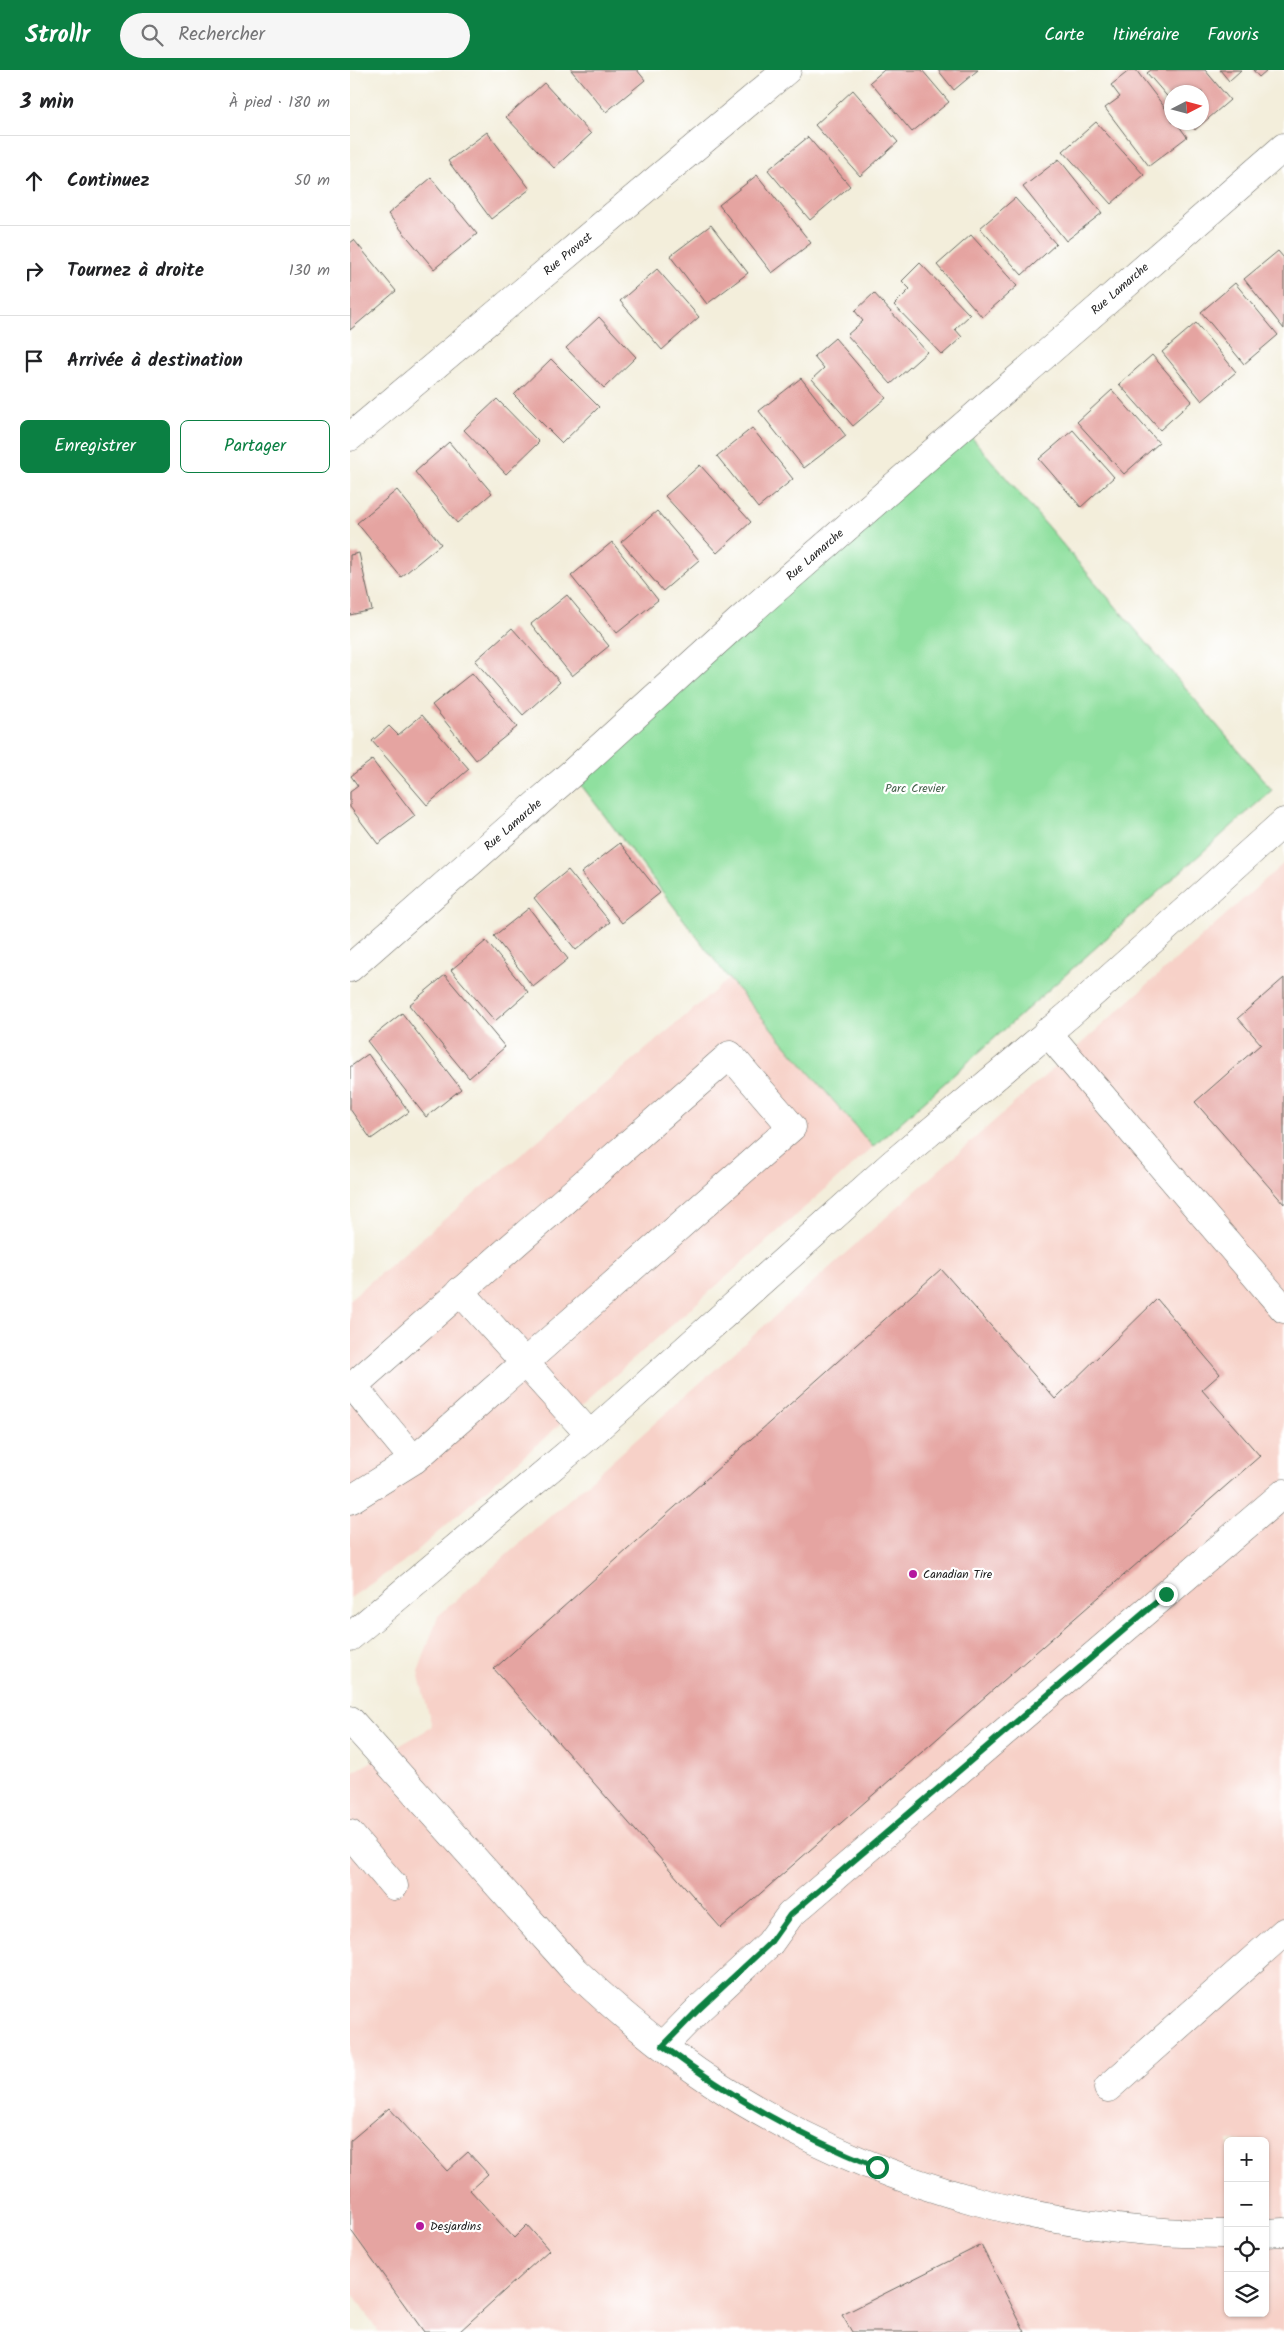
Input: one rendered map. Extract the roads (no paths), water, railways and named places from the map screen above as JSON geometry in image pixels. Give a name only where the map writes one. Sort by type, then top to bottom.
[{"type":"street","name":"Rue Provost","points":[[350,437],[787,70]]},
{"type":"street","name":"Rue Lamarche","points":[[350,968],[872,504],[1284,147]]},
{"type":"street","points":[[350,1637],[590,1435],[892,1164],[1047,1032],[1284,822]]},
{"type":"street","points":[[1047,1032],[1284,1309]]},
{"type":"street","points":[[350,1500],[414,1460],[792,1128],[730,1055],[353,1386],[414,1460]]},
{"type":"street","points":[[460,1291],[590,1435]]},
{"type":"street","points":[[663,2046],[698,2010],[770,1943],[790,1915],[1284,1493]]},
{"type":"street","points":[[350,1720],[575,1971],[605,1999],[663,2046],[726,2091],[772,2119],[834,2150],[927,2187],[982,2203],[1077,2224],[1191,2234],[1224,2234]]},
{"type":"street","points":[[350,1834],[394,1886]]},
{"type":"street","points":[[1108,2088],[1284,1932]]},
{"type":"street","points":[[1269,2232],[1284,2232]]},
{"type":"place","name":"Canadian Tire","points":[[913,1574]]},
{"type":"place","name":"Desjardins","points":[[420,2226]]},
{"type":"park label","name":"Parc Crevier","points":[[915,788]]}]
